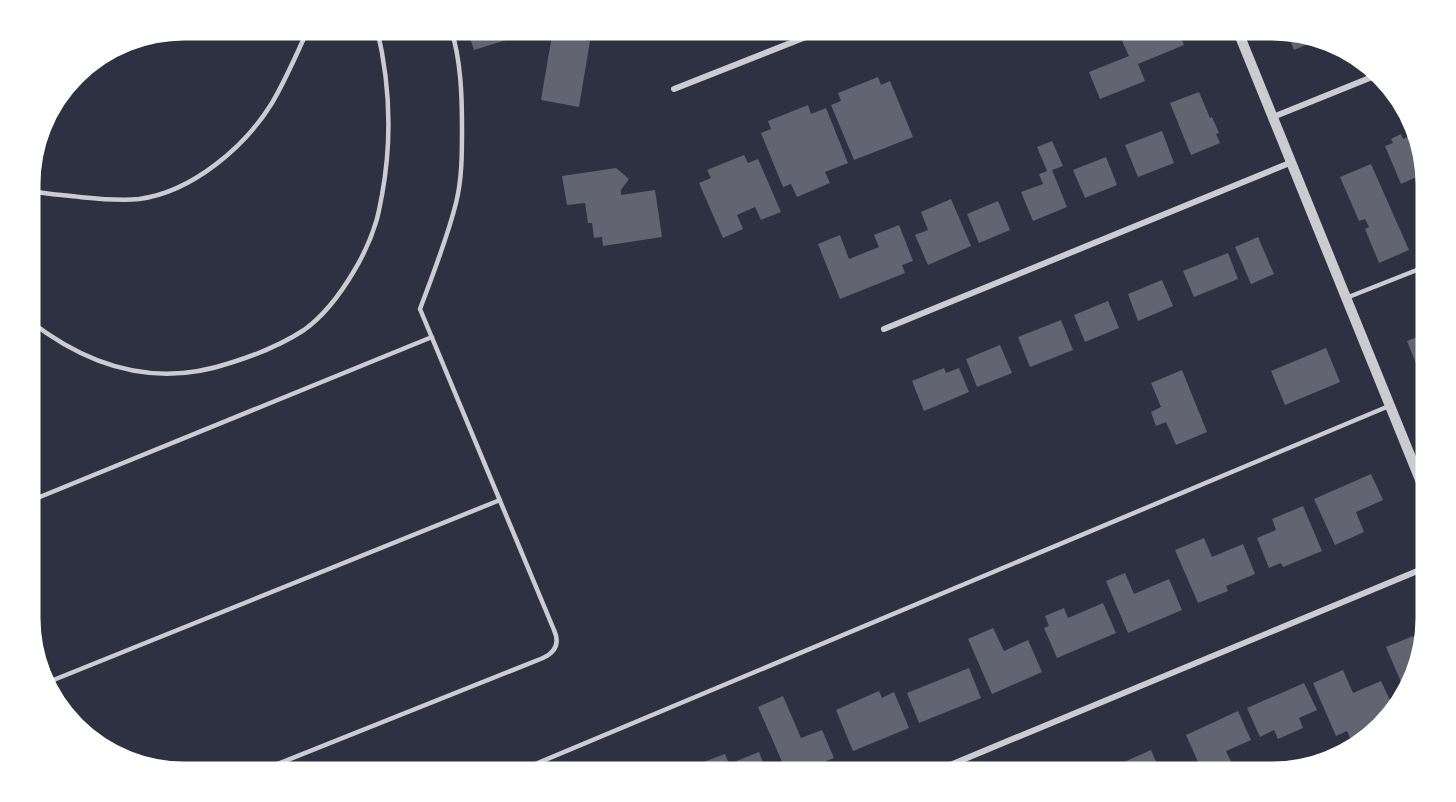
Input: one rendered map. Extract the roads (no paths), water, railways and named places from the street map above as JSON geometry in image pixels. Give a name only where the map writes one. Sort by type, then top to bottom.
[{"type":"street","points":[[674,89],[799,39]]},
{"type":"street","points":[[1242,39],[1417,472]]},
{"type":"street","points":[[1273,117],[1371,78]]},
{"type":"street","points":[[884,329],[1292,162]]},
{"type":"street","points":[[1412,460],[1417,458]]},
{"type":"street","points":[[955,763],[1417,571]]},
{"type":"lane","points":[[39,192],[113,200],[141,199],[162,194],[199,177],[254,129],[272,104],[303,39]]},
{"type":"lane","points":[[39,327],[95,360],[140,373],[159,374],[219,367],[278,345],[305,329],[331,306],[347,284],[363,255],[377,220],[386,170],[388,138],[388,94],[380,39]]},
{"type":"lane","points":[[280,763],[543,658],[554,651],[557,643],[556,634],[420,309],[457,200],[462,149],[461,86],[454,39]]},
{"type":"lane","points":[[1346,298],[1417,270]]},
{"type":"lane","points":[[39,497],[432,337]]},
{"type":"lane","points":[[538,763],[1390,406]]},
{"type":"lane","points":[[53,679],[500,500]]}]
